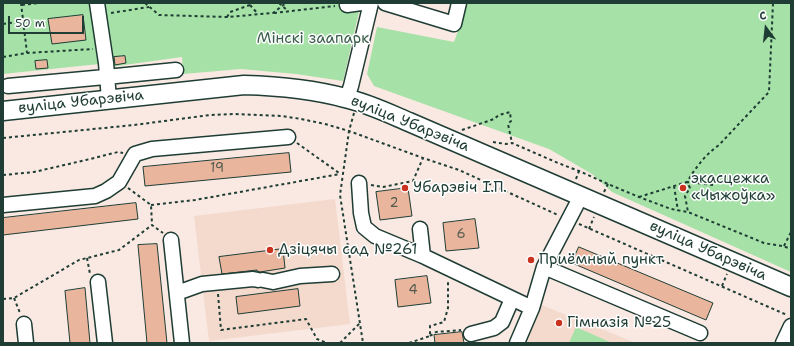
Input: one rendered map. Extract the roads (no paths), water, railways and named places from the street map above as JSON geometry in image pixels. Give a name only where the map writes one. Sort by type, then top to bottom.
[{"type":"main road","name":"вуліца Убарэвіча","points":[[3,111],[244,85],[272,86],[307,90],[351,105],[378,109],[791,287]]},
{"type":"lane","points":[[347,5],[361,3],[370,4],[351,86],[351,105]]},
{"type":"lane","points":[[385,3],[454,24],[459,3]]},
{"type":"lane","points":[[98,9],[108,77],[109,99]]},
{"type":"lane","points":[[8,86],[176,70]]},
{"type":"lane","points":[[3,206],[95,196],[106,191],[119,182],[135,154],[152,149],[288,137]]},
{"type":"lane","points":[[359,183],[361,213],[364,227],[374,236],[423,256],[532,308]]},
{"type":"lane","points":[[517,343],[532,308],[544,267],[581,196]]},
{"type":"lane","points":[[420,229],[423,256]]},
{"type":"lane","points":[[170,240],[182,343]]},
{"type":"lane","points":[[544,267],[700,332]]},
{"type":"lane","points":[[177,294],[202,284],[253,279],[273,282],[300,276],[332,274]]},
{"type":"lane","points":[[98,282],[105,343]]},
{"type":"lane","points":[[471,334],[494,328],[502,322],[512,298]]},
{"type":"lane","points":[[24,324],[26,343]]},
{"type":"lane","points":[[783,343],[791,326]]},
{"type":"place","name":"Убарэвіч І.П.","points":[[405,188]]},
{"type":"place","name":"экасцежка «Чыжоўка»","points":[[683,188]]},
{"type":"place","name":"Дзіцячы сад №261","points":[[270,250]]},
{"type":"place","name":"Приёмный пункт","points":[[531,260]]},
{"type":"place","name":"Гімназія №25","points":[[559,323]]},
{"type":"park label","name":"Мінскі заапарк","points":[[313,39]]}]
